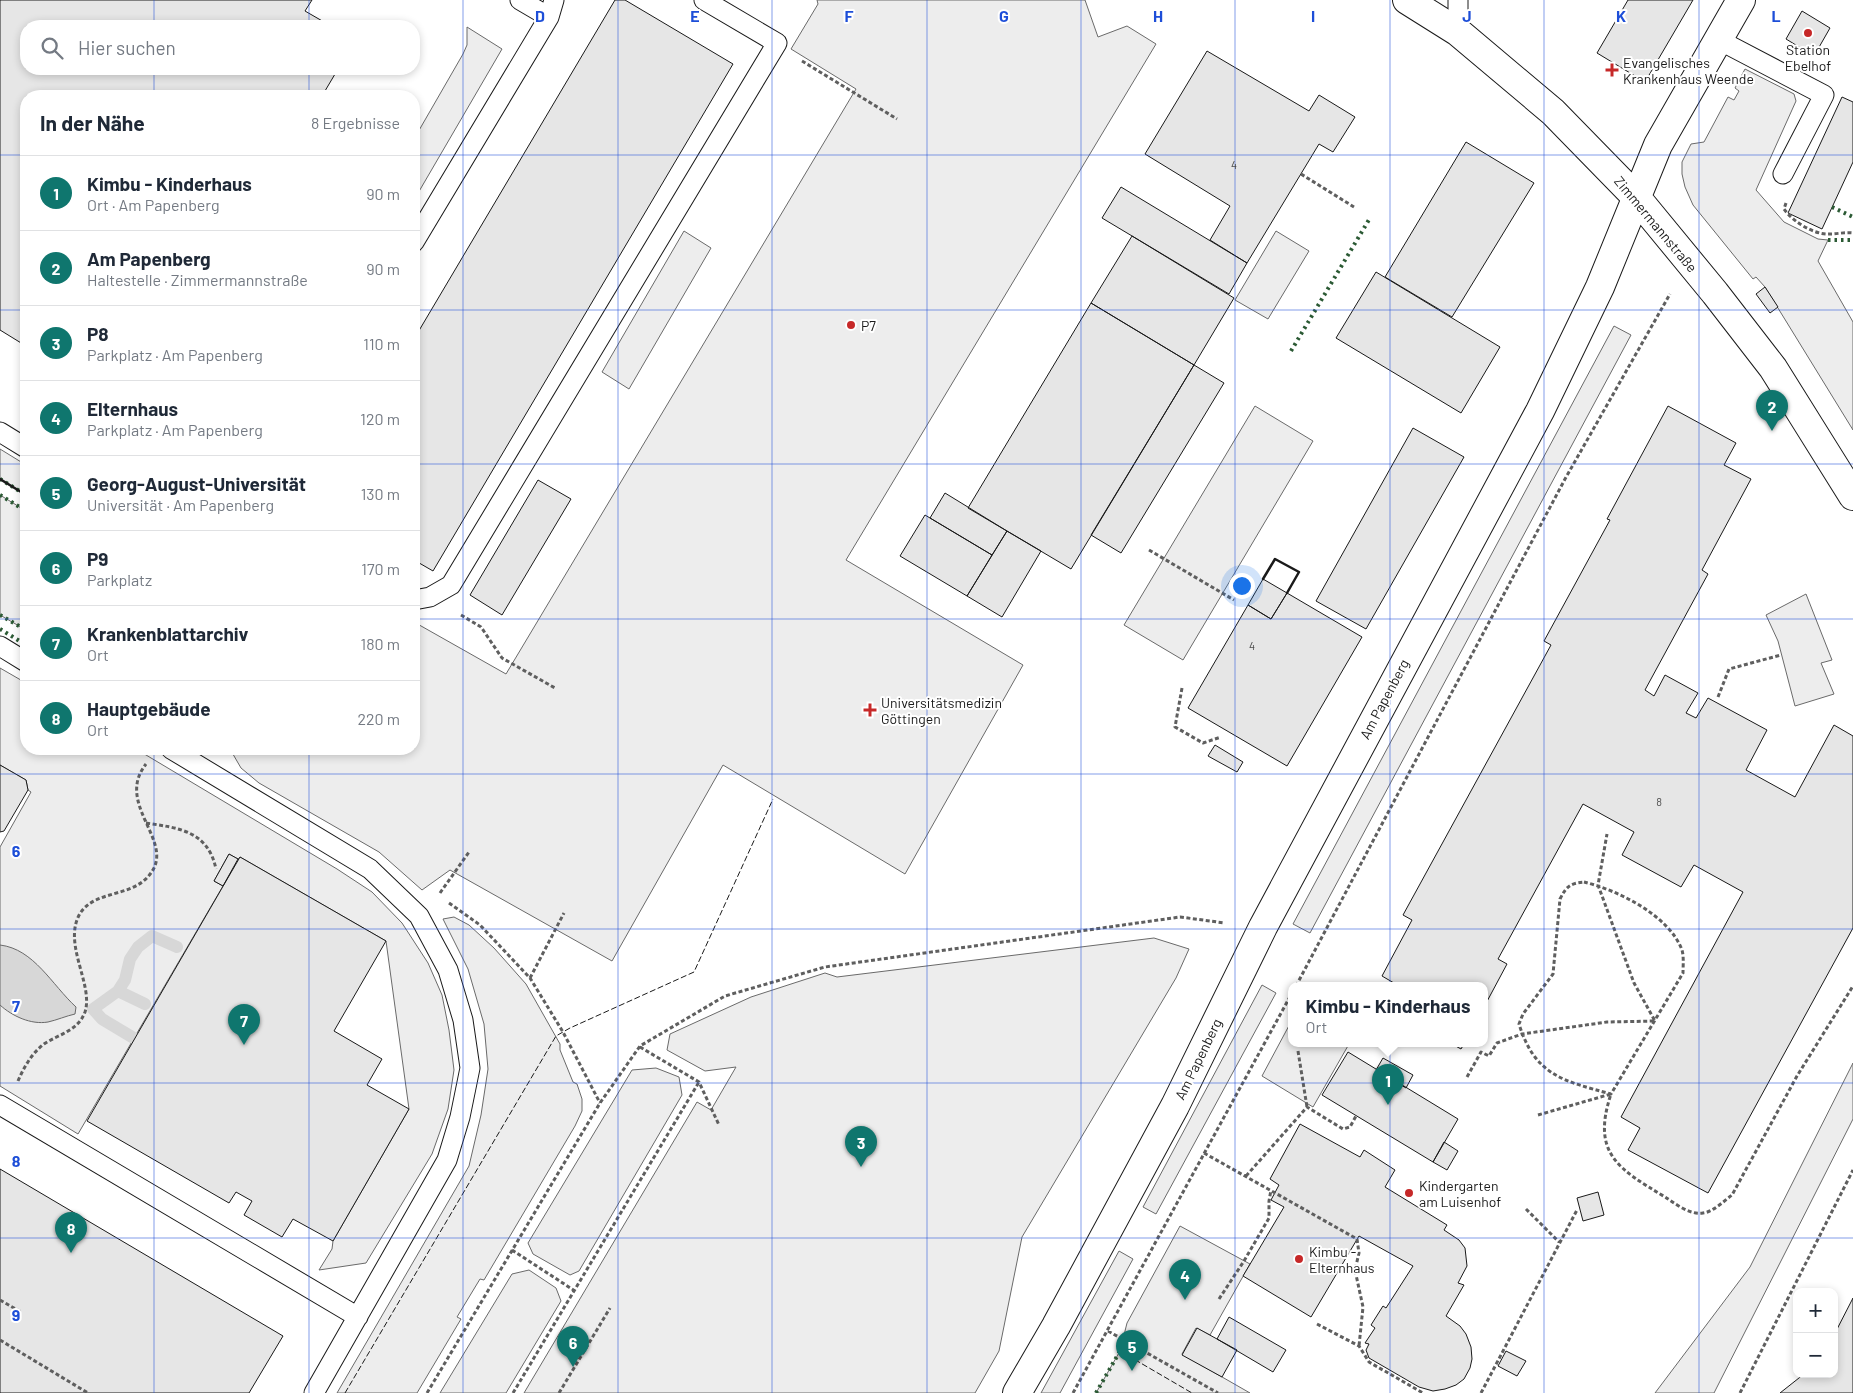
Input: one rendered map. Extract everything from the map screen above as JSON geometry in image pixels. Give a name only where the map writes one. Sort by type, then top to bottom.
[{"type":"street","name":"Zimmermannstraße","points":[[1407,0],[1458,32],[1553,112],[1636,197],[1773,368],[1853,496]]},
{"type":"street","name":"Am Papenberg","points":[[1017,1393],[1056,1326],[1175,1106],[1263,927],[1540,411],[1600,287],[1658,146],[1741,0]]},
{"type":"lane","points":[[420,232],[551,8],[520,0]]},
{"type":"lane","points":[[422,599],[451,585],[777,44],[704,0]]},
{"type":"lane","points":[[1458,0],[1458,32]]},
{"type":"lane","points":[[1719,40],[1824,95],[1783,174]]},
{"type":"lane","points":[[0,432],[20,444]]},
{"type":"lane","points":[[0,646],[20,658]]},
{"type":"lane","points":[[181,755],[370,869],[419,916],[448,970],[462,1020],[470,1068],[460,1117],[447,1160],[314,1393]]},
{"type":"lane","points":[[2,1107],[358,1317]]},
{"type":"path","points":[[777,44],[791,55],[897,119]]},
{"type":"path","points":[[1301,174],[1354,206]]},
{"type":"path","points":[[1783,174],[1788,191],[1784,209],[1790,218],[1798,224],[1826,235],[1853,233]]},
{"type":"path","points":[[1298,982],[1565,479],[1688,261]]},
{"type":"path","points":[[1149,550],[1234,600]]},
{"type":"path","points":[[422,599],[481,627],[502,658],[555,688]]},
{"type":"path","points":[[1718,697],[1728,669],[1781,655]]},
{"type":"path","points":[[1182,688],[1176,727],[1203,743],[1221,737]]},
{"type":"path","points":[[2,1107],[31,1057],[44,1044],[77,1026],[85,1011],[85,994],[74,938],[80,914],[87,905],[101,898],[134,888],[146,878],[154,867],[157,854],[138,804],[137,792],[139,777],[150,758]]},
{"type":"path","points":[[145,823],[178,827],[202,840],[213,856],[216,869]]},
{"type":"path","points":[[1607,834],[1598,885],[1634,983],[1655,1021]]},
{"type":"path","points":[[438,896],[469,852]]},
{"type":"path","points":[[1611,1094],[1569,1082],[1549,1073],[1530,1050],[1519,1024],[1523,1014],[1554,974],[1560,899],[1565,889],[1573,883],[1584,882],[1598,885],[1649,912],[1669,929],[1682,951],[1683,973],[1611,1094],[1605,1112],[1604,1129],[1607,1146],[1616,1162],[1628,1174],[1688,1211],[1703,1213],[1718,1206],[1732,1195],[1797,1076],[1853,986]]},
{"type":"path","points":[[445,900],[480,925],[530,978],[563,1032],[600,1103]]},
{"type":"path","points":[[530,978],[564,913]]},
{"type":"path","points":[[427,1393],[600,1103],[640,1046],[725,996],[825,967],[1180,917],[1263,927]]},
{"type":"path","points":[[1073,1393],[1288,1000]]},
{"type":"path","points":[[1467,1077],[1481,1052],[1490,1056],[1496,1043],[1522,1034],[1607,1022],[1655,1021]]},
{"type":"path","points":[[640,1046],[699,1082],[719,1125]]},
{"type":"path","points":[[1246,1176],[1306,1106],[1298,1051]]},
{"type":"path","points":[[513,1393],[699,1082]]},
{"type":"path","points":[[1538,1115],[1611,1094]]},
{"type":"path","points":[[1306,1106],[1343,1129],[1350,1127],[1356,1116]]},
{"type":"path","points":[[1204,1153],[1357,1239],[1359,1253],[1355,1270],[1363,1307],[1359,1346]]},
{"type":"path","points":[[1740,1393],[1853,1170]]},
{"type":"path","points":[[1219,1299],[1269,1218],[1271,1190]]},
{"type":"path","points":[[1526,1209],[1559,1242]]},
{"type":"path","points":[[1481,1393],[1577,1210]]},
{"type":"path","points":[[512,1250],[575,1291]]},
{"type":"path","points":[[0,1300],[21,1312]]},
{"type":"path","points":[[559,1393],[610,1308]]},
{"type":"path","points":[[1318,1324],[1359,1346],[1369,1362],[1423,1393]]},
{"type":"path","points":[[1108,1331],[1218,1393]]},
{"type":"path","points":[[0,1340],[88,1393]]},
{"type":"shaded area","name":"P7","points":[[817,0],[1085,0],[1098,37],[1127,26],[1156,44],[846,560],[1023,665],[905,874],[723,765],[612,961],[450,870],[422,890],[379,852],[259,783],[241,768],[233,755],[420,755],[420,625],[506,674],[856,89],[791,49],[818,4]]},
{"type":"shaded area","points":[[467,27],[502,49],[420,190],[420,129],[467,45]]},
{"type":"shaded area","points":[[1745,69],[1794,94],[1796,101],[1756,190],[1784,222],[1818,239],[1828,240],[1818,261],[1853,322],[1853,430],[1765,287],[1756,277],[1753,279],[1693,205],[1685,187],[1682,162],[1691,144],[1704,142],[1728,97],[1734,100],[1739,91],[1735,88]]},
{"type":"shaded area","points":[[684,231],[711,248],[629,389],[602,372]]},
{"type":"shaded area","points":[[1276,231],[1309,251],[1268,319],[1235,300]]},
{"type":"shaded area","points":[[1614,326],[1631,335],[1310,933],[1293,924]]},
{"type":"shaded area","points":[[1255,406],[1313,441],[1183,660],[1124,625]]},
{"type":"shaded area","points":[[0,449],[20,461],[20,491],[0,479]]},
{"type":"shaded area","points":[[0,495],[20,507],[20,627],[0,615]]},
{"type":"shaded area","points":[[1806,594],[1832,660],[1821,663],[1834,694],[1795,706],[1778,641],[1766,615]]},
{"type":"shaded area","points":[[0,668],[20,680],[20,755],[146,755],[337,869],[372,892],[402,923],[428,963],[442,995],[454,1070],[448,1109],[432,1154],[366,1263],[319,1270],[332,1249],[333,1241],[409,1109],[386,941],[240,857],[238,859],[229,854],[214,881],[223,886],[78,1134],[0,1086],[0,847],[31,792],[28,790],[26,780],[0,765]]},
{"type":"shaded area","points":[[454,917],[469,925],[494,948],[526,984],[560,1044],[560,1050],[573,1082],[577,1084],[582,1099],[582,1111],[484,1280],[480,1279],[457,1317],[461,1319],[417,1393],[337,1393],[469,1166],[481,1115],[488,1069],[484,1024],[468,969],[443,919]]},
{"type":"shaded area","points":[[1154,938],[1189,949],[1176,978],[1022,1237],[999,1351],[975,1393],[524,1393],[697,1102],[711,1110],[736,1067],[705,1071],[667,1050],[670,1034],[751,997],[825,973],[837,977]]},
{"type":"shaded area","points":[[0,945],[23,953],[42,969],[76,1007],[75,1014],[42,1023],[16,1016],[0,1005]]},
{"type":"shaded area","points":[[1262,985],[1276,993],[1156,1214],[1143,1207]]},
{"type":"shaded area","points":[[1288,1027],[1288,1047],[1347,1047],[1313,1107],[1262,1076]]},
{"type":"shaded area","points":[[1853,1063],[1853,1119],[1714,1393],[1655,1393],[1750,1267]]},
{"type":"shaded area","points":[[656,1068],[679,1077],[682,1095],[579,1271],[570,1275],[533,1254],[528,1243],[632,1070]]},
{"type":"shaded area","points":[[1180,1226],[1250,1264],[1210,1335],[1196,1328],[1182,1354],[1250,1393],[1096,1393],[1120,1351],[1127,1323]]},
{"type":"shaded area","points":[[1119,1251],[1133,1259],[1060,1393],[1041,1393]]},
{"type":"shaded area","points":[[529,1270],[556,1288],[561,1301],[506,1393],[440,1393],[512,1274]]},
{"type":"building","points":[[0,0],[312,0],[305,11],[321,20],[20,20],[20,75],[334,75],[326,90],[20,90],[20,342],[0,330]]},
{"type":"building","points":[[615,0],[625,0],[733,64],[433,571],[420,563],[420,329]]},
{"type":"building","points":[[1628,0],[1693,0],[1645,82],[1597,53]]},
{"type":"building","name":"Station Ebelhof","points":[[1802,11],[1830,28],[1814,56],[1786,39]]},
{"type":"building","points":[[1207,51],[1309,111],[1319,95],[1355,117],[1333,152],[1319,144],[1247,263],[1210,240],[1230,206],[1145,154]]},
{"type":"building","points":[[1842,97],[1853,102],[1853,162],[1822,229],[1788,213]]},
{"type":"building","points":[[1466,142],[1534,183],[1452,317],[1385,277]]},
{"type":"building","points":[[1121,187],[1247,263],[1229,294],[1102,218]]},
{"type":"building","points":[[1132,236],[1234,298],[1194,365],[1091,303]]},
{"type":"building","points":[[1376,272],[1500,347],[1461,413],[1336,338]]},
{"type":"building","points":[[1765,287],[1778,307],[1770,313],[1756,294]]},
{"type":"building","points":[[1091,303],[1194,365],[1071,569],[968,508]]},
{"type":"building","points":[[1194,365],[1224,383],[1121,553],[1091,535]]},
{"type":"building","points":[[1668,406],[1736,443],[1724,465],[1751,479],[1702,570],[1708,574],[1645,690],[1654,696],[1665,675],[1698,693],[1686,713],[1696,718],[1708,698],[1767,730],[1746,770],[1795,797],[1834,725],[1853,736],[1853,928],[1708,1193],[1628,1150],[1640,1128],[1621,1117],[1743,892],[1694,865],[1681,887],[1622,855],[1634,832],[1583,804],[1498,959],[1507,964],[1488,1000],[1488,982],[1392,982],[1382,976],[1412,920],[1403,915],[1551,645],[1544,641],[1610,520],[1607,519]]},
{"type":"building","points":[[1413,428],[1464,457],[1366,629],[1316,601]]},
{"type":"building","points":[[538,480],[571,499],[502,615],[470,595]]},
{"type":"building","points":[[945,493],[1007,531],[992,555],[930,518]]},
{"type":"building","points":[[925,515],[992,555],[967,596],[900,556]]},
{"type":"building","points":[[1007,531],[1041,551],[1002,617],[967,596]]},
{"type":"building","points":[[1263,579],[1287,593],[1271,619],[1248,605]]},
{"type":"building","points":[[1287,593],[1362,637],[1287,766],[1188,708],[1248,605],[1271,619]]},
{"type":"building","points":[[1215,745],[1243,762],[1237,772],[1208,756]]},
{"type":"building","points":[[0,765],[26,780],[28,790],[4,831],[0,832]]},
{"type":"building","points":[[229,854],[238,859],[223,886],[214,881]]},
{"type":"building","points":[[240,857],[386,941],[334,1031],[382,1059],[367,1085],[409,1109],[333,1241],[293,1219],[282,1237],[244,1215],[252,1201],[236,1192],[229,1203],[87,1121]]},
{"type":"building","points":[[1348,1052],[1458,1119],[1433,1162],[1322,1095]]},
{"type":"building","points":[[1383,1058],[1413,1075],[1406,1088],[1376,1070]]},
{"type":"building","name":"Kimbu - Elternhaus","points":[[1300,1124],[1360,1157],[1364,1150],[1395,1170],[1385,1187],[1447,1225],[1444,1230],[1459,1240],[1465,1248],[1467,1266],[1458,1283],[1464,1285],[1446,1316],[1460,1326],[1466,1334],[1471,1347],[1472,1359],[1470,1368],[1464,1379],[1456,1385],[1433,1391],[1419,1387],[1369,1358],[1366,1350],[1369,1344],[1365,1343],[1375,1328],[1371,1325],[1383,1306],[1386,1308],[1413,1266],[1359,1236],[1311,1317],[1243,1276],[1284,1207],[1271,1200],[1279,1185],[1270,1179]]},
{"type":"building","points":[[1444,1142],[1458,1151],[1447,1170],[1433,1162]]},
{"type":"building","points":[[0,1169],[283,1336],[249,1393],[0,1393]]},
{"type":"building","points":[[1598,1192],[1604,1215],[1583,1221],[1577,1198]]},
{"type":"building","points":[[1853,1298],[1853,1393],[1780,1393],[1799,1378],[1838,1378],[1838,1327]]},
{"type":"building","points":[[1229,1317],[1286,1350],[1273,1372],[1217,1339]]},
{"type":"building","points":[[1197,1328],[1237,1350],[1222,1377],[1182,1355]]},
{"type":"building","points":[[1506,1351],[1526,1361],[1517,1376],[1498,1366]]},
{"type":"waterway","points":[[132,1037],[102,1019],[93,1009],[118,991],[125,980],[130,959],[138,947],[152,936],[177,947]]},
{"type":"waterway","points":[[118,991],[145,1004]]},
{"type":"hedge","points":[[1832,207],[1853,217]]},
{"type":"hedge","points":[[1291,351],[1370,218]]},
{"type":"hedge","points":[[1828,240],[1853,240]]},
{"type":"hedge","points":[[0,479],[20,491]]},
{"type":"hedge","points":[[0,495],[20,507]]},
{"type":"hedge","points":[[0,615],[20,627]]},
{"type":"hedge","points":[[0,629],[20,641]]},
{"type":"hedge","points":[[1096,1393],[1120,1351]]},
{"type":"fence","points":[[345,1393],[556,1036],[694,972],[773,799]]},
{"type":"fence","points":[[1120,1351],[1192,1393]]},
{"type":"wall","points":[[0,479],[20,491]]},
{"type":"wall","points":[[1263,579],[1275,559],[1299,572],[1287,593]]},
{"type":"place","name":"Station Ebelhof","points":[[1808,33]]},
{"type":"place","name":"Evangelisches Krankenhaus Weende","points":[[1612,70]]},
{"type":"place","name":"P7","points":[[851,325]]},
{"type":"place","name":"Am Papenberg","points":[[1772,431]]},
{"type":"place","name":"Universitätsmedizin Göttingen","points":[[870,710]]},
{"type":"place","name":"Krankenblattarchiv","points":[[244,1045]]},
{"type":"place","name":"Kimbu - Kinderhaus","points":[[1388,1105]]},
{"type":"place","name":"P8","points":[[861,1167]]},
{"type":"place","name":"Kindergarten am Luisenhof","points":[[1409,1193]]},
{"type":"place","name":"Hauptgebäude","points":[[71,1253]]},
{"type":"place","name":"Kimbu - Elternhaus","points":[[1299,1259]]},
{"type":"place","name":"Elternhaus","points":[[1185,1300]]},
{"type":"place","name":"P9","points":[[573,1367]]},
{"type":"place","name":"Georg-August-Universität","points":[[1132,1371]]}]
